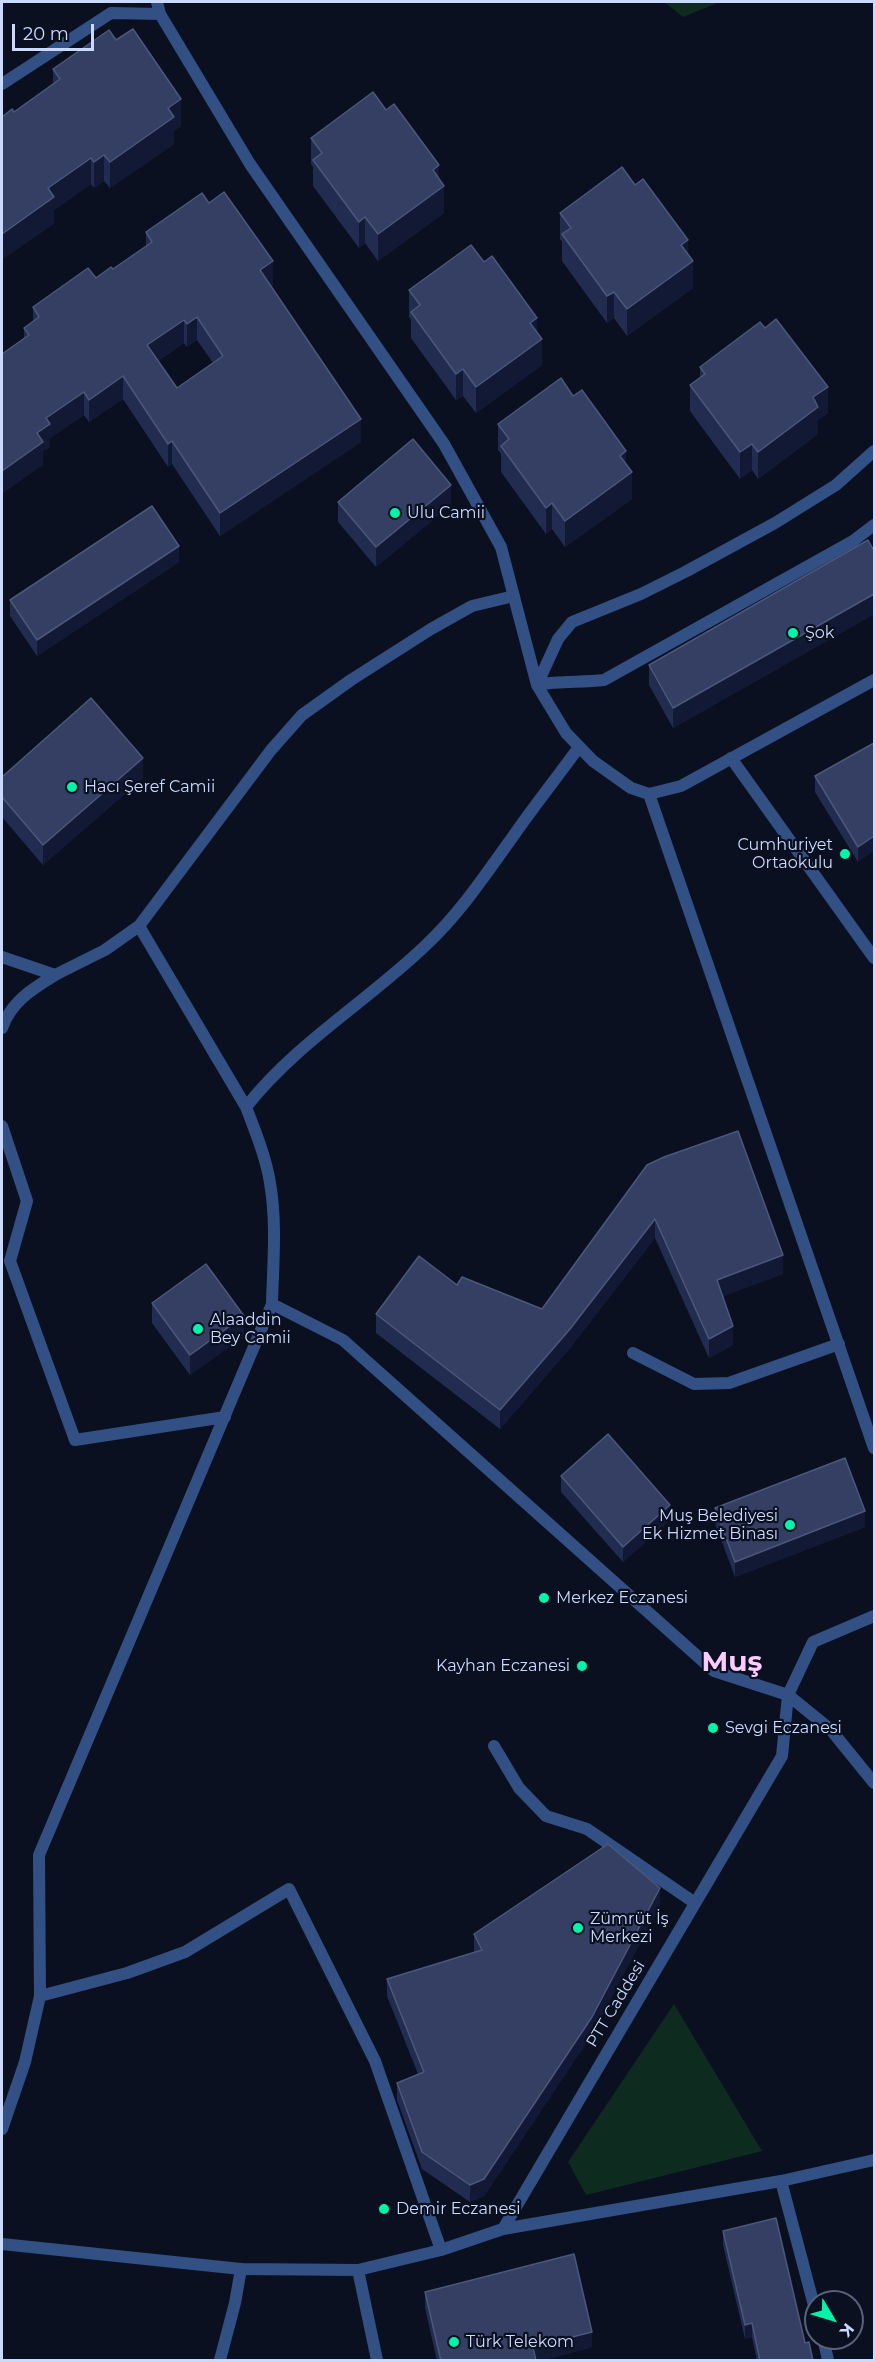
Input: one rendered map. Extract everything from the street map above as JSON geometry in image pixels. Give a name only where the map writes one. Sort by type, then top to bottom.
[{"type":"street","points":[[2,84],[111,13],[158,8],[250,164],[444,444],[501,547],[537,685],[566,733],[593,761],[632,788],[649,794],[681,786],[874,680]]},
{"type":"street","points":[[537,685],[558,639],[572,622],[685,573],[775,523],[836,485],[874,451]]},
{"type":"street","points":[[537,685],[558,681],[581,683],[604,680],[853,541],[874,525]]},
{"type":"street","points":[[2,1028],[7,1012],[30,991],[55,975],[105,950],[139,926],[271,750],[303,715],[351,680],[431,628],[472,606],[514,596]]},
{"type":"street","points":[[246,1107],[261,1088],[312,1040],[401,967],[458,912],[579,747]]},
{"type":"street","points":[[731,758],[874,958]]},
{"type":"street","points":[[649,794],[874,1448]]},
{"type":"street","points":[[2,2129],[25,2062],[40,1996],[39,1854],[272,1304],[274,1227],[270,1181],[246,1107],[139,926]]},
{"type":"street","points":[[2,957],[55,975]]},
{"type":"street","points":[[2,1126],[5,1141],[27,1201],[10,1261],[75,1440],[225,1417]]},
{"type":"street","points":[[272,1304],[343,1340],[714,1671],[789,1695],[831,1730],[874,1783]]},
{"type":"street","points":[[633,1353],[694,1384],[729,1383],[838,1344]]},
{"type":"street","name":"PTT Caddesi","points":[[503,2229],[782,1756],[789,1695],[813,1642],[874,1616]]},
{"type":"street","points":[[494,1746],[519,1788],[546,1816],[587,1828],[695,1904]]},
{"type":"street","points":[[40,1996],[127,1973],[185,1952],[289,1889],[375,2061],[441,2250]]},
{"type":"street","points":[[2,2244],[241,2269],[358,2270],[441,2250],[503,2229],[781,2181],[874,2160]]},
{"type":"street","points":[[781,2181],[810,2290]]},
{"type":"street","points":[[220,2361],[241,2269]]},
{"type":"street","points":[[358,2270],[377,2361]]},
{"type":"green space","points":[[664,2],[720,2],[683,17]]},
{"type":"green space","points":[[674,2004],[762,2151],[586,2195],[568,2162]]},
{"type":"building","points":[[133,29],[181,99],[168,108],[174,117],[110,162],[104,155],[94,162],[91,158],[48,188],[54,197],[2,234],[2,117],[12,109],[14,112],[60,79],[53,69],[109,30],[116,40]]},
{"type":"building","points":[[373,92],[386,110],[394,104],[439,165],[433,170],[444,186],[378,234],[365,217],[359,222],[313,160],[322,153],[311,138]]},
{"type":"building","points":[[622,167],[635,185],[643,179],[688,240],[681,245],[693,261],[627,309],[614,292],[607,296],[562,234],[571,228],[560,213]]},
{"type":"building","points":[[224,192],[273,261],[260,270],[361,419],[220,513],[172,441],[168,444],[123,376],[89,400],[84,392],[46,418],[50,424],[37,433],[43,442],[2,471],[2,354],[29,335],[24,328],[39,317],[33,307],[88,268],[96,278],[111,267],[113,269],[152,242],[146,232],[202,193],[209,203]],"holes":[[[197,317],[223,356],[177,388],[147,345],[184,320],[187,324]]]},
{"type":"building","points":[[471,245],[484,262],[492,256],[537,318],[530,323],[542,339],[476,387],[463,369],[456,374],[411,312],[420,305],[409,290]]},
{"type":"building","points":[[776,319],[828,387],[813,397],[818,407],[758,452],[752,444],[740,452],[690,385],[705,374],[700,367],[760,322],[765,328]]},
{"type":"building","points":[[561,378],[573,396],[582,390],[626,451],[620,456],[632,472],[565,521],[552,503],[546,508],[501,446],[509,439],[498,424]]},
{"type":"building","name":"Ulu Camii","points":[[413,439],[451,485],[376,547],[338,502]]},
{"type":"building","points":[[152,506],[179,546],[37,640],[10,600]]},
{"type":"building","points":[[868,540],[874,551],[874,594],[673,708],[649,665]]},
{"type":"building","name":"Hacı Şeref Camii","points":[[91,698],[143,758],[43,845],[2,797],[2,777]]},
{"type":"building","name":"Cumhuriyet Ortaokulu","points":[[874,743],[874,836],[858,847],[815,776]]},
{"type":"building","points":[[738,1131],[783,1255],[717,1280],[733,1326],[709,1339],[655,1219],[570,1329],[500,1410],[376,1314],[419,1256],[457,1285],[462,1277],[542,1309],[647,1165]]},
{"type":"building","name":"Alaaddin Bey Camii","points":[[206,1264],[244,1316],[190,1355],[152,1303]]},
{"type":"building","points":[[608,1434],[670,1505],[623,1547],[561,1476]]},
{"type":"building","name":"Muş Belediyesi Ek Hizmet Binası","points":[[845,1458],[865,1511],[735,1562],[715,1508]]},
{"type":"building","points":[[608,1844],[660,1888],[592,2017],[484,2179],[470,2185],[422,2152],[397,2083],[424,2072],[387,1979],[482,1950],[474,1934]]},
{"type":"building","points":[[776,2218],[804,2339],[804,2350],[811,2350],[813,2361],[760,2361],[752,2323],[745,2325],[723,2231]]},
{"type":"building","points":[[574,2254],[592,2332],[533,2347],[536,2361],[441,2361],[425,2292]]},
{"type":"place","name":"Ulu Camii","points":[[395,513]]},
{"type":"place","name":"Şok","points":[[793,633]]},
{"type":"place","name":"Hacı Şeref Camii","points":[[72,787]]},
{"type":"place","name":"Cumhuriyet Ortaokulu","points":[[845,854]]},
{"type":"place","name":"Alaaddin Bey Camii","points":[[198,1329]]},
{"type":"place","name":"Muş Belediyesi Ek Hizmet Binası","points":[[790,1525]]},
{"type":"place","name":"Merkez Eczanesi","points":[[544,1598]]},
{"type":"place","name":"Kayhan Eczanesi","points":[[582,1666]]},
{"type":"place","name":"Sevgi Eczanesi","points":[[713,1728]]},
{"type":"place","name":"Zümrüt İş Merkezi","points":[[578,1928]]},
{"type":"place","name":"Demir Eczanesi","points":[[384,2209]]},
{"type":"place","name":"Türk Telekom","points":[[454,2342]]},
{"type":"district","name":"Muş","points":[[732,1663]]}]
